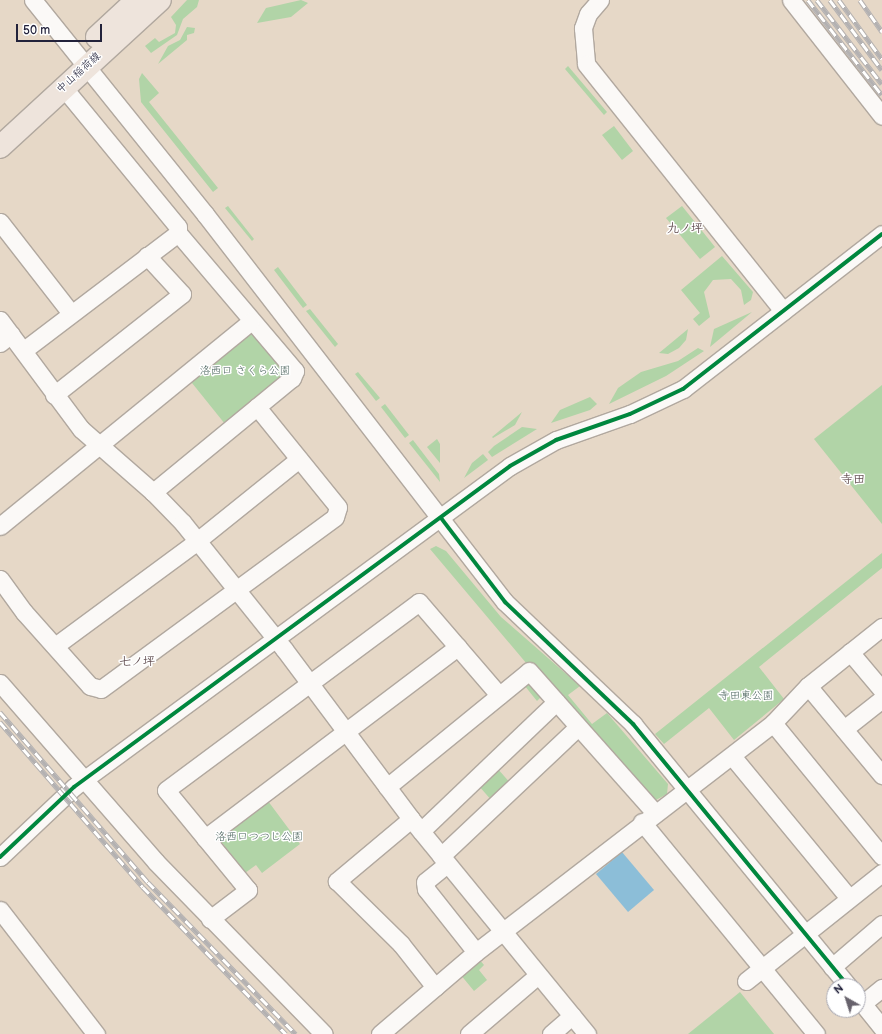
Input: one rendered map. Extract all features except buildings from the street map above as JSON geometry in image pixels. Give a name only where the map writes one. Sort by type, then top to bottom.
[{"type":"main road","name":"中山稲荷線","points":[[0,147],[63,87],[82,60],[137,0]]},
{"type":"main road","name":"中山稲荷線","points":[[0,126],[160,0]]},
{"type":"street","points":[[33,0],[82,60],[441,518],[505,602],[529,626],[603,693],[687,789],[841,978]]},
{"type":"street","points":[[600,0],[588,14],[583,28],[586,64],[783,311]]},
{"type":"street","points":[[791,0],[882,116]]},
{"type":"street","points":[[63,87],[178,227],[178,233],[250,322],[295,372],[292,378],[153,492]]},
{"type":"street","points":[[0,222],[70,312]]},
{"type":"street","points":[[24,350],[70,312],[178,233]]},
{"type":"street","points":[[0,857],[84,779],[535,451],[579,430],[647,407],[683,389],[882,234]]},
{"type":"street","points":[[54,395],[182,294],[147,256]]},
{"type":"street","points":[[0,320],[6,338],[24,350],[54,395],[97,445],[153,492],[198,540],[416,825],[587,1034]]},
{"type":"street","points":[[0,526],[97,445],[250,322]]},
{"type":"street","points":[[0,579],[55,646],[92,687],[99,689],[236,591],[335,517],[338,511],[257,407]]},
{"type":"street","points":[[55,646],[198,540],[299,459]]},
{"type":"street","points":[[210,919],[248,890],[166,790],[419,602],[499,695]]},
{"type":"street","points":[[380,1034],[476,952],[649,817],[732,756],[773,723],[808,686],[882,627]]},
{"type":"street","points":[[205,838],[458,647]]},
{"type":"street","points":[[850,652],[882,690]]},
{"type":"street","points":[[387,787],[528,671],[578,727],[649,817],[762,968],[816,1034]]},
{"type":"street","points":[[0,683],[210,919],[324,1034]]},
{"type":"street","points":[[808,686],[882,775]]},
{"type":"street","points":[[844,729],[882,699]]},
{"type":"street","points":[[435,987],[401,944],[337,881],[416,825],[556,702]]},
{"type":"street","points":[[773,723],[882,856]]},
{"type":"street","points":[[476,952],[426,889],[425,882],[444,860],[578,727]]},
{"type":"street","points":[[732,756],[849,898]]},
{"type":"street","points":[[746,981],[882,873]]},
{"type":"street","points":[[0,910],[96,1034]]},
{"type":"street","points":[[832,967],[882,924]]},
{"type":"street","points":[[469,1034],[538,975]]},
{"type":"street","points":[[866,997],[882,988]]},
{"type":"street","points":[[866,1008],[882,1028]]},
{"type":"street","points":[[551,1034],[572,1016]]},
{"type":"green space","points":[[187,0],[199,0],[197,7],[183,19],[177,35],[151,53],[145,46],[155,38],[159,42],[175,33],[176,25],[171,17]]},
{"type":"green space","points":[[301,0],[308,3],[291,17],[257,23],[266,8]]},
{"type":"green space","points":[[187,27],[195,28],[194,33],[187,35],[187,40],[158,64],[168,46],[180,40]]},
{"type":"green space","points":[[568,66],[607,112],[604,115],[565,69]]},
{"type":"green space","points":[[142,73],[159,93],[149,102],[218,188],[213,192],[141,102],[139,79]]},
{"type":"green space","points":[[614,126],[633,151],[622,160],[602,135]]},
{"type":"green space","points":[[228,206],[254,239],[252,241],[225,208]]},
{"type":"green space","points":[[682,206],[715,247],[700,259],[666,218]]},
{"type":"green space","points":[[722,256],[753,292],[751,300],[744,305],[741,290],[731,279],[713,280],[704,292],[710,317],[699,326],[693,319],[700,313],[681,290]]},
{"type":"green space","points":[[278,267],[307,305],[303,308],[274,270]]},
{"type":"green space","points":[[310,309],[338,344],[335,347],[306,311]]},
{"type":"green space","points":[[752,312],[710,347],[714,329]]},
{"type":"green space","name":"洛西口 さくら公園","points":[[249,328],[290,373],[225,424],[188,378]]},
{"type":"green space","points":[[688,329],[686,340],[679,348],[668,354],[659,353]]},
{"type":"green space","points":[[698,348],[704,351],[666,376],[609,404],[618,388],[641,372],[678,361]]},
{"type":"green space","points":[[358,372],[380,398],[376,401],[355,374]]},
{"type":"green space","points":[[882,385],[882,524],[814,439]]},
{"type":"green space","points":[[590,397],[597,404],[590,410],[551,423],[560,410]]},
{"type":"green space","points":[[385,404],[409,435],[405,438],[381,407]]},
{"type":"green space","points":[[522,412],[515,425],[493,438],[492,437]]},
{"type":"green space","points":[[522,427],[537,429],[492,457],[488,452],[494,446]]},
{"type":"green space","points":[[437,439],[440,444],[440,463],[427,447]]},
{"type":"green space","points":[[413,440],[439,474],[440,482],[409,443]]},
{"type":"green space","points":[[483,454],[488,460],[464,478],[472,463]]},
{"type":"green space","points":[[436,546],[446,551],[501,617],[580,686],[568,695],[592,724],[607,713],[668,784],[667,794],[656,800],[650,799],[532,670],[430,549]]},
{"type":"green space","name":"寺田東公園","points":[[882,553],[882,568],[759,667],[784,699],[734,740],[709,708],[664,744],[655,734]]},
{"type":"green space","points":[[529,679],[542,696],[537,701],[520,680]]},
{"type":"green space","points":[[497,768],[512,785],[493,802],[478,785]]},
{"type":"green space","name":"洛西口つつじ公園","points":[[265,797],[300,844],[262,873],[256,865],[245,873],[220,840],[232,831],[228,825]]},
{"type":"green space","points":[[478,958],[484,965],[479,970],[487,980],[474,991],[460,974]]},
{"type":"green space","points":[[740,992],[774,1034],[688,1034]]},
{"type":"water","points":[[622,852],[654,890],[628,912],[596,874]]},
{"type":"railway","points":[[808,0],[882,95]]},
{"type":"railway","points":[[817,0],[882,84]]},
{"type":"railway","points":[[830,0],[882,70]]},
{"type":"railway","points":[[839,0],[882,59]]},
{"type":"railway","points":[[860,0],[882,32]]},
{"type":"railway","points":[[0,712],[148,882],[296,1034]]},
{"type":"railway","points":[[0,722],[143,887],[286,1034]]},
{"type":"cycle path","points":[[0,857],[74,787],[510,466],[556,440],[630,414],[683,389],[882,234]]},
{"type":"cycle path","points":[[441,518],[505,602],[633,724],[841,978]]},
{"type":"district","name":"九ノ坪","points":[[685,229]]},
{"type":"district","name":"寺田","points":[[853,480]]},
{"type":"district","name":"七ノ坪","points":[[137,662]]}]
